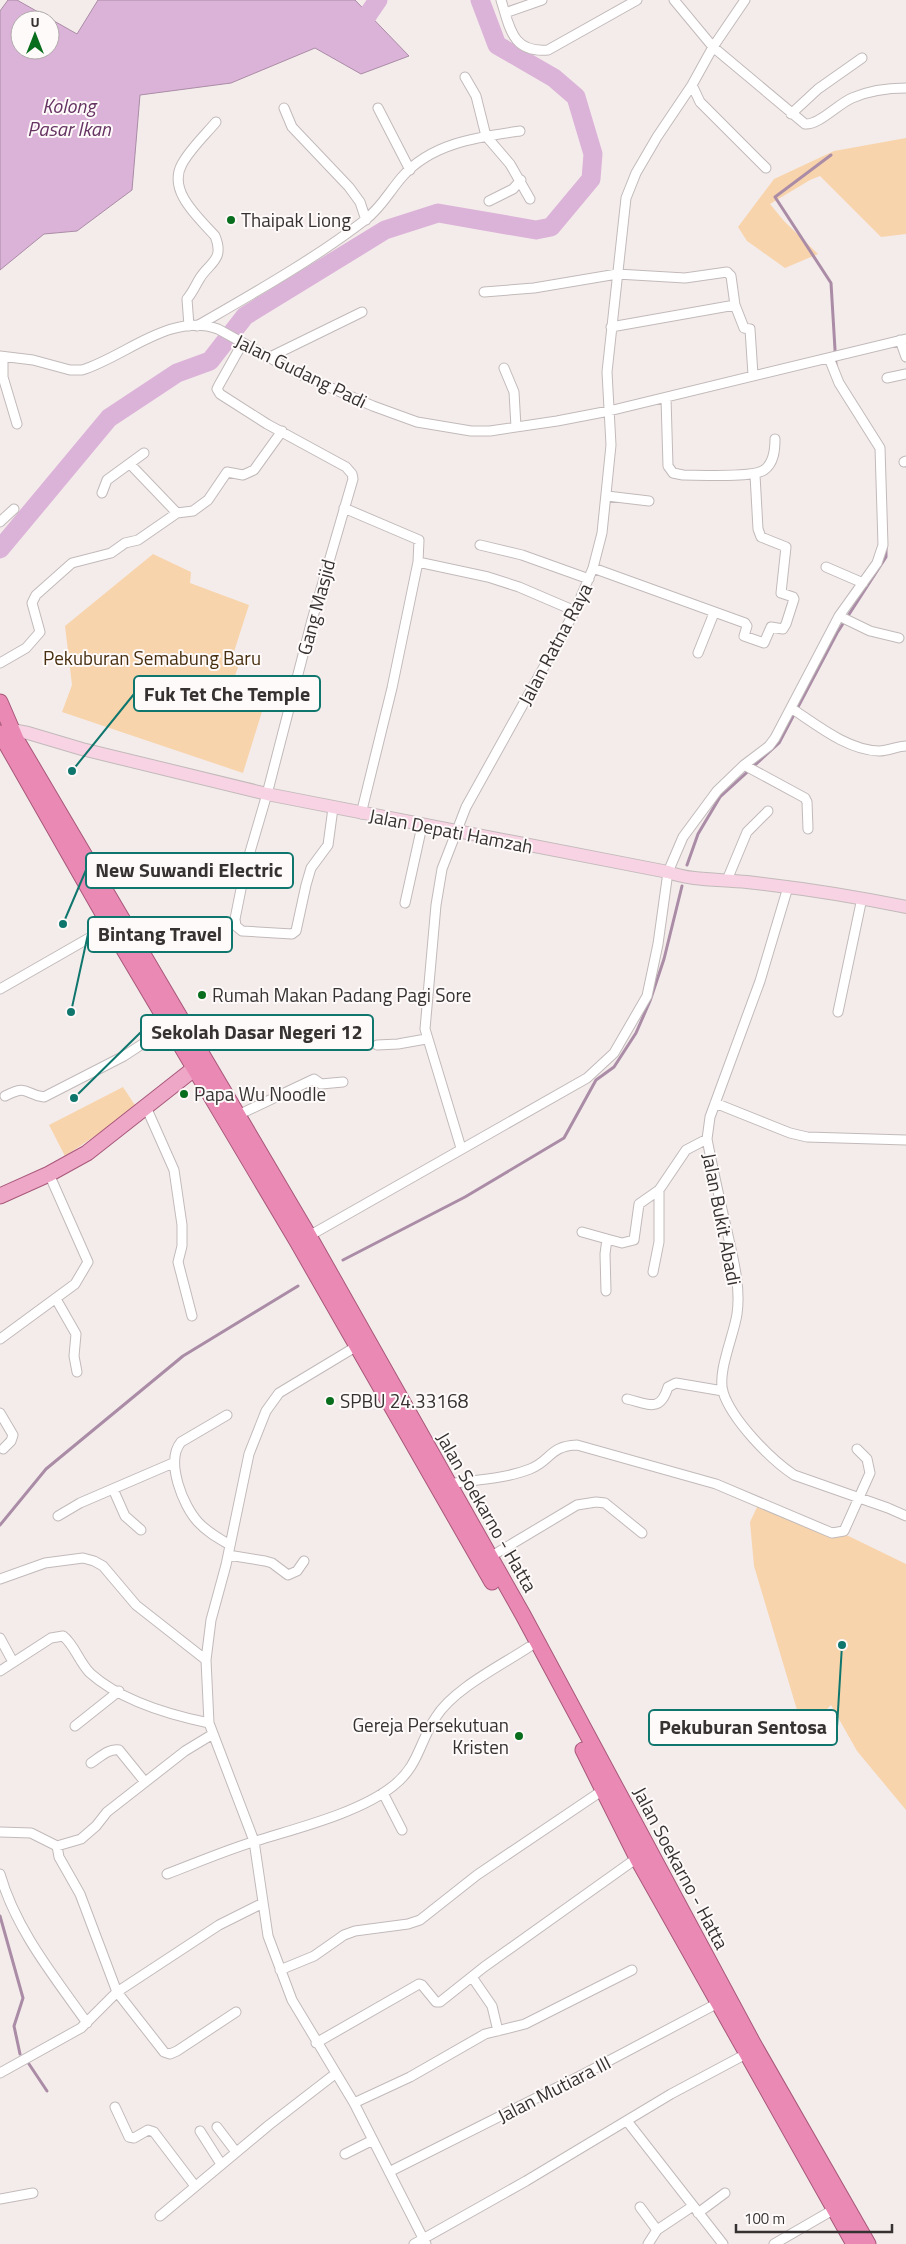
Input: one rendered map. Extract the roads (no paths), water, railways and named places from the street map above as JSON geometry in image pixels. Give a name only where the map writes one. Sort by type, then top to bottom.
[{"type":"highway","points":[[0,702],[8,737]]},
{"type":"highway","name":"Jalan Soekarno - Hatta","points":[[8,737],[110,926],[170,1026],[238,1116],[304,1239],[357,1346],[750,2037],[839,2207],[854,2244]]},
{"type":"highway","name":"Jalan Soekarno - Hatta","points":[[8,737],[490,1557],[592,1758],[603,1790],[637,1858],[746,2054],[839,2207],[868,2244]]},
{"type":"main road","name":"Jalan Depati Hamzah","points":[[8,737],[82,749],[267,794],[361,814],[668,872],[678,876],[788,887],[862,898],[906,907]]},
{"type":"main road","points":[[0,1196],[49,1174],[87,1152],[201,1065]]},
{"type":"street","points":[[501,0],[513,36],[522,46],[534,51],[548,50],[637,0]]},
{"type":"street","points":[[505,13],[542,0]]},
{"type":"street","points":[[674,0],[713,47],[801,122],[810,124],[854,98],[882,90],[906,88]]},
{"type":"street","name":"Jalan Ratna Raya","points":[[461,1148],[426,1039],[425,1014],[436,906],[442,869],[466,807],[575,611],[593,568],[602,533],[607,496],[611,446],[607,372],[626,198],[636,173],[657,137],[692,85],[713,47],[745,0]]},
{"type":"street","points":[[791,114],[818,90],[862,58]]},
{"type":"street","points":[[465,77],[476,96],[486,136],[521,180],[530,199]]},
{"type":"street","points":[[692,85],[700,102],[766,168]]},
{"type":"street","points":[[284,108],[292,127],[360,202],[366,220]]},
{"type":"street","points":[[378,108],[410,170]]},
{"type":"street","points":[[216,122],[182,163],[179,173],[180,190],[187,204],[215,236],[217,242],[215,262],[201,277],[194,291],[187,299],[193,326],[260,290],[366,220],[382,204],[402,177],[438,151],[456,143],[520,131]]},
{"type":"street","points":[[490,201],[513,189],[521,180]]},
{"type":"street","points":[[484,292],[534,288],[617,274],[685,278],[727,272],[731,276],[735,305],[744,328],[750,329],[753,375]]},
{"type":"street","points":[[612,327],[735,305]]},
{"type":"street","points":[[268,358],[362,312]]},
{"type":"street","name":"Jalan Gudang Padi","points":[[2,356],[32,360],[70,370],[82,370],[152,337],[193,326],[210,327],[222,331],[268,358],[365,403],[417,422],[471,431],[516,427],[609,411],[753,375],[832,358],[903,339]]},
{"type":"street","points":[[903,339],[906,357]]},
{"type":"street","points":[[0,663],[26,648],[40,632],[32,603],[36,595],[72,563],[110,553],[125,543],[138,540],[178,513],[193,511],[208,500],[227,472],[243,475],[254,470],[282,431],[230,401],[217,390],[242,344]]},
{"type":"street","points":[[2,356],[4,377],[17,424]]},
{"type":"street","points":[[304,1239],[587,1078],[614,1053],[647,996],[658,944],[668,872],[683,837],[717,791],[769,746],[793,709],[842,617],[877,563],[883,545],[882,455],[874,438],[838,383],[832,358]]},
{"type":"street","points":[[504,368],[513,386],[516,427]]},
{"type":"street","points":[[886,378],[906,374]]},
{"type":"street","points":[[666,398],[668,466],[673,473],[683,475],[755,474],[764,470],[769,465],[774,455],[775,439]]},
{"type":"street","name":"Gang Masjid","points":[[282,431],[346,467],[352,474],[352,479],[312,620],[267,794],[244,869],[235,919],[236,926],[242,932],[292,934],[296,932],[311,868],[328,846],[334,808]]},
{"type":"street","points":[[102,493],[107,480],[144,453]]},
{"type":"street","points":[[130,464],[178,513]]},
{"type":"street","points":[[593,568],[714,613],[745,622],[747,626],[744,636],[764,643],[772,627],[782,629],[786,624],[794,599],[781,593],[786,547],[761,537],[758,529],[755,474]]},
{"type":"street","points":[[607,496],[649,501]]},
{"type":"street","points":[[344,508],[419,540],[418,562],[392,688],[361,814]]},
{"type":"street","points":[[0,522],[14,509]]},
{"type":"street","points":[[480,545],[522,555],[589,579]]},
{"type":"street","points":[[418,562],[488,577],[519,586],[575,611]]},
{"type":"street","points":[[826,566],[863,583]]},
{"type":"street","points":[[698,653],[714,613]]},
{"type":"street","points":[[842,617],[870,631],[899,638]]},
{"type":"street","points":[[793,709],[845,742],[861,748],[889,750],[906,746]]},
{"type":"street","points":[[746,767],[805,798],[808,802],[808,829]]},
{"type":"street","points":[[727,880],[747,832],[768,811]]},
{"type":"street","points":[[405,903],[422,826]]},
{"type":"street","name":"Jalan Bukit Abadi","points":[[723,1392],[723,1372],[737,1313],[736,1269],[707,1139],[710,1117],[760,980],[788,887]]},
{"type":"street","points":[[838,1012],[862,898]]},
{"type":"street","points":[[0,989],[110,926]]},
{"type":"street","points":[[5,1096],[18,1089],[26,1089],[44,1097],[124,1056],[170,1026]]},
{"type":"street","points":[[378,1045],[426,1039]]},
{"type":"street","points":[[238,1116],[314,1079],[322,1084],[343,1082]]},
{"type":"street","points":[[715,1103],[807,1137],[906,1140]]},
{"type":"street","points":[[146,1107],[174,1170],[182,1225],[182,1246],[178,1262],[192,1316]]},
{"type":"street","points":[[582,1232],[622,1243],[634,1240],[639,1204],[659,1190],[686,1150],[707,1139]]},
{"type":"street","points":[[0,1339],[75,1284],[88,1262],[49,1174]]},
{"type":"street","points":[[653,1272],[659,1242],[659,1190]]},
{"type":"street","points":[[606,1291],[605,1254],[607,1239]]},
{"type":"street","points":[[56,1299],[76,1334],[74,1356],[77,1372]]},
{"type":"street","points":[[357,1346],[279,1393],[272,1402],[249,1454],[228,1555],[211,1620],[206,1660],[209,1723],[254,1841],[268,1936],[292,2000],[354,2103],[425,2242]]},
{"type":"street","points":[[627,1399],[649,1404],[661,1404],[668,1387],[676,1383],[723,1392],[742,1423],[781,1466],[794,1475],[906,1516]]},
{"type":"street","points":[[0,1413],[13,1437],[4,1449]]},
{"type":"street","points":[[227,1415],[181,1442],[176,1448],[174,1463],[180,1487],[189,1509],[197,1521],[212,1535],[230,1545]]},
{"type":"street","points":[[448,1484],[515,1474],[532,1468],[554,1450],[564,1446],[577,1445],[716,1484],[832,1533],[844,1531],[870,1473],[867,1459],[857,1449]]},
{"type":"street","points":[[58,1516],[80,1503],[174,1463]]},
{"type":"street","points":[[113,1489],[125,1516],[141,1530]]},
{"type":"street","points":[[490,1557],[577,1505],[596,1502],[605,1504],[642,1533]]},
{"type":"street","points":[[228,1555],[272,1563],[288,1575],[297,1571],[304,1561]]},
{"type":"street","points":[[0,1579],[45,1563],[83,1558],[94,1561],[103,1566],[136,1605],[206,1660]]},
{"type":"street","points":[[0,1671],[51,1638],[62,1636],[82,1665],[101,1682],[156,1710],[209,1723]]},
{"type":"street","points":[[0,1638],[13,1662]]},
{"type":"street","points":[[167,1874],[254,1841],[341,1812],[383,1793],[404,1777],[414,1764],[435,1717],[451,1698],[529,1647]]},
{"type":"street","points":[[74,1726],[119,1691]]},
{"type":"street","points":[[0,1832],[31,1833],[57,1846],[81,1839],[96,1826],[107,1812],[144,1782],[185,1751],[213,1734]]},
{"type":"street","points":[[92,1763],[112,1749],[119,1750],[144,1782]]},
{"type":"street","points":[[280,1970],[314,1956],[350,1933],[408,1924],[420,1920],[478,1875],[603,1790]]},
{"type":"street","points":[[383,1793],[402,1830]]},
{"type":"street","points":[[57,1846],[59,1857],[80,1894],[117,1992],[166,2053],[178,2051],[236,2012]]},
{"type":"street","points":[[316,2042],[417,1984],[422,1985],[438,2002],[637,1858]]},
{"type":"street","points":[[0,1874],[6,1894],[26,1935],[87,2023]]},
{"type":"street","points":[[0,2073],[81,2028],[117,1992],[219,1924],[263,1903]]},
{"type":"street","points":[[354,2103],[410,2077],[485,2034],[525,2024],[632,1970]]},
{"type":"street","points":[[472,1976],[492,2006],[498,2031]]},
{"type":"street","name":"Jalan Mutiara III","points":[[389,2172],[592,2070],[718,2003]]},
{"type":"street","points":[[414,2244],[425,2242],[626,2121],[746,2054]]},
{"type":"street","points":[[160,2216],[221,2164],[335,2074]]},
{"type":"street","points":[[115,2107],[129,2137],[134,2138],[148,2130],[154,2132],[195,2186]]},
{"type":"street","points":[[626,2121],[723,2244]]},
{"type":"street","points":[[217,2127],[236,2152]]},
{"type":"street","points":[[200,2131],[221,2164]]},
{"type":"street","points":[[345,2154],[373,2140]]},
{"type":"street","points":[[0,2199],[33,2193]]},
{"type":"street","points":[[648,2244],[657,2230],[725,2193]]},
{"type":"street","points":[[640,2207],[657,2230]]},
{"type":"street","points":[[774,2244],[839,2207]]},
{"type":"water","name":"Kolong Pasar Ikan","points":[[8,0],[17,0],[35,10],[10,10],[10,60],[60,60],[60,24],[77,34],[98,0],[355,0],[409,56],[361,74],[315,48],[231,83],[140,95],[132,190],[77,231],[44,234],[0,270],[0,11]]},
{"type":"waterway","points":[[365,19],[378,0]]},
{"type":"waterway","points":[[0,549],[109,418],[177,373],[210,361],[245,316],[385,230],[438,213],[536,230],[551,227],[591,179],[593,154],[576,97],[554,78],[497,45],[480,0]]},
{"type":"waterway","points":[[831,155],[775,197],[831,283],[836,366]]},
{"type":"waterway","points":[[687,865],[698,834],[720,797],[779,743],[837,633],[886,557],[886,547]]},
{"type":"waterway","points":[[343,1260],[465,1197],[564,1138],[596,1080],[614,1067],[636,1033],[650,1001],[664,959],[682,886]]},
{"type":"waterway","points":[[0,1525],[46,1469],[183,1356],[298,1286]]},
{"type":"waterway","points":[[0,1916],[23,1998],[14,2026],[20,2054]]},
{"type":"waterway","points":[[29,2064],[47,2091]]},
{"type":"place","name":"Thaipak Liong","points":[[231,220]]},
{"type":"place","name":"Fuk Tet Che Temple","points":[[72,771]]},
{"type":"place","name":"New Suwandi Electric","points":[[63,924]]},
{"type":"place","name":"Rumah Makan Padang Pagi Sore","points":[[202,995]]},
{"type":"place","name":"Bintang Travel","points":[[71,1012]]},
{"type":"place","name":"Papa Wu Noodle","points":[[184,1094]]},
{"type":"place","name":"Sekolah Dasar Negeri 12","points":[[74,1098]]},
{"type":"place","name":"SPBU 24.33168","points":[[330,1401]]},
{"type":"place","name":"Pekuburan Sentosa","points":[[842,1645]]},
{"type":"place","name":"Gereja Persekutuan Kristen","points":[[519,1736]]},
{"type":"park label","name":"Pekuburan Semabung Baru","points":[[152,658]]}]
